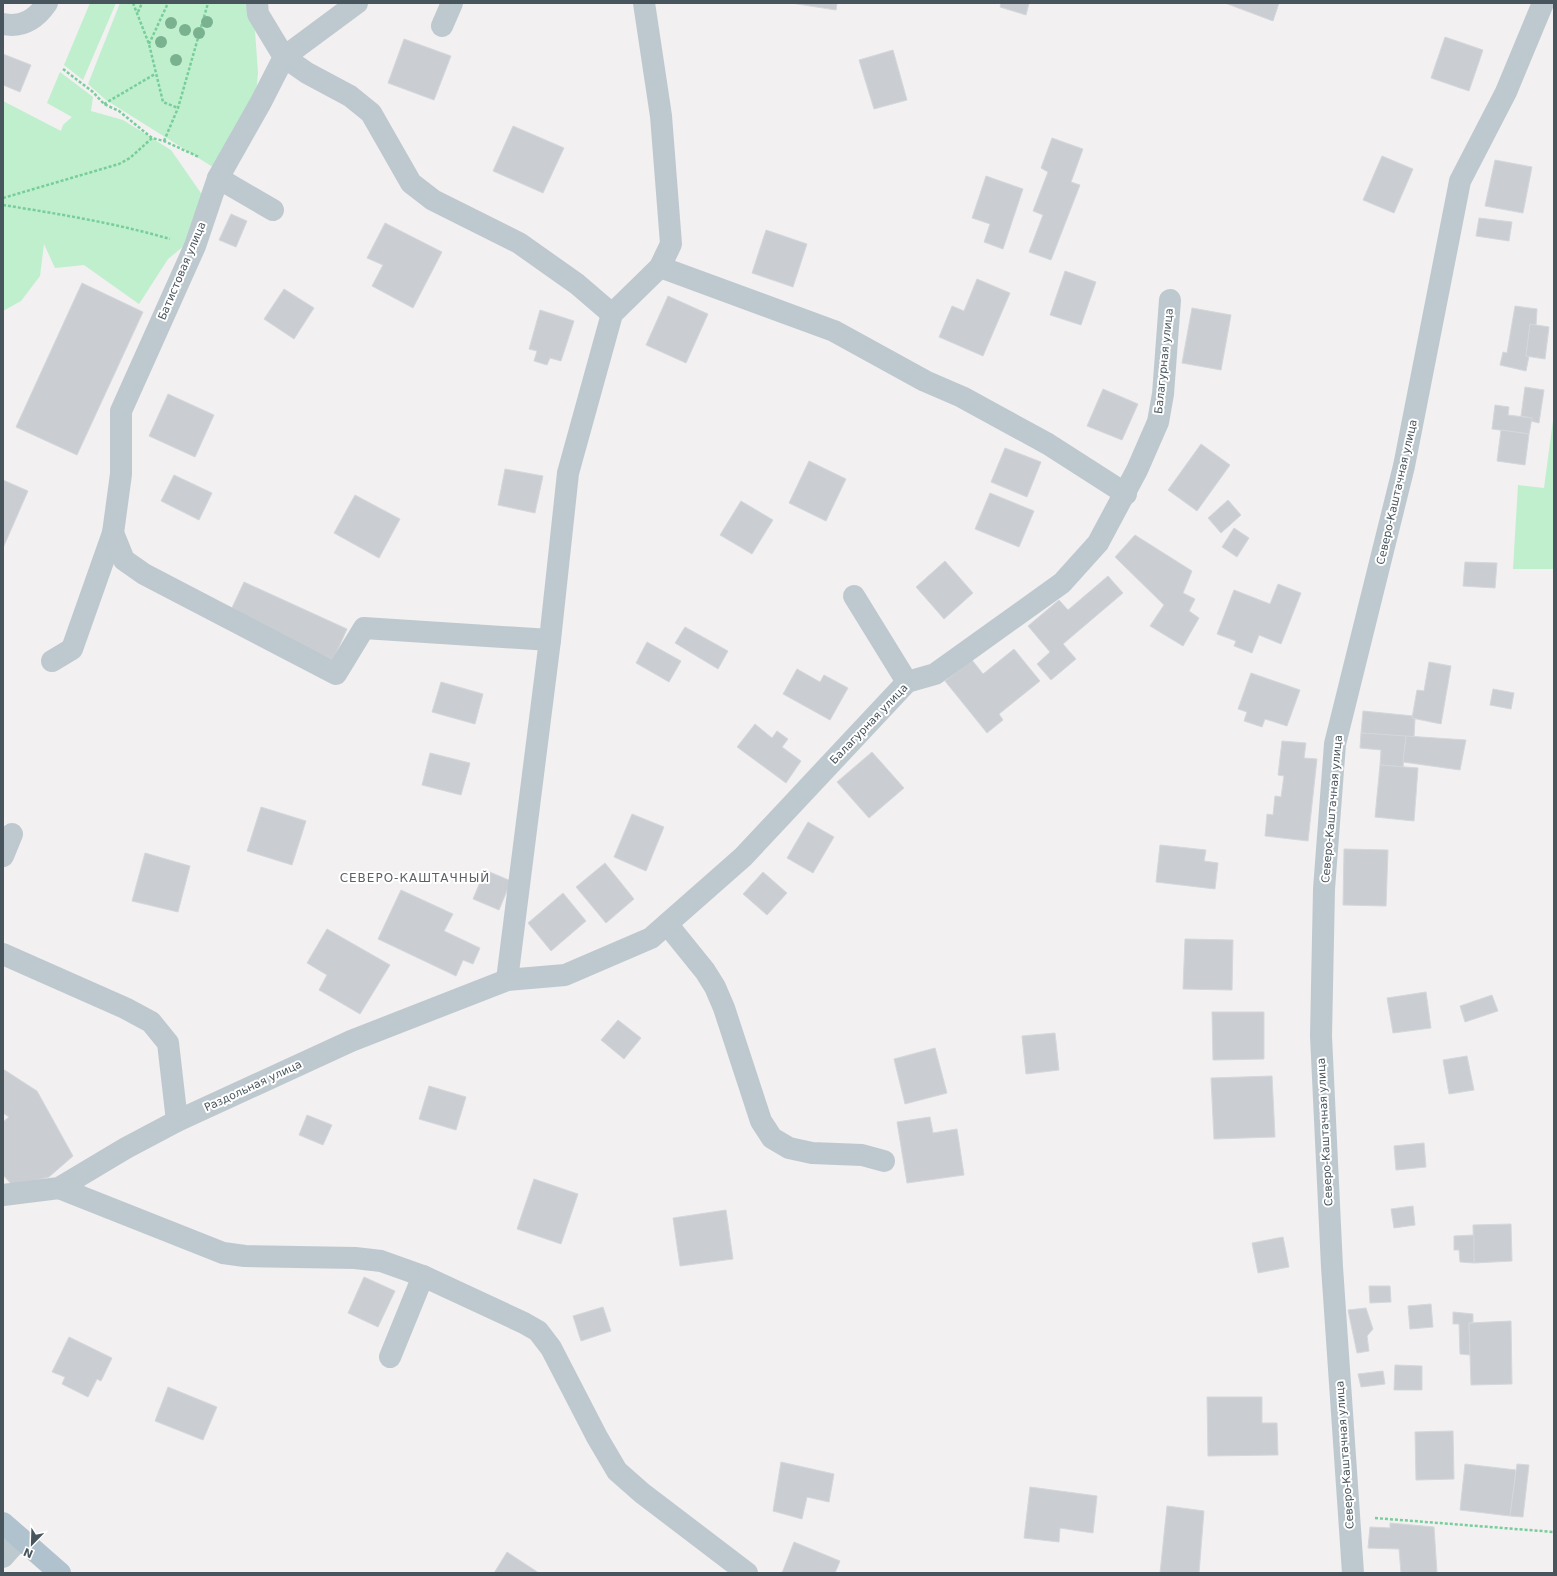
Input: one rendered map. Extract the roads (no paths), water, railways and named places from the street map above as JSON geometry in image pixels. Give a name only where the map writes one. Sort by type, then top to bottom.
[{"type":"main road","points":[[3,1523],[60,1573]]},
{"type":"street","points":[[3,24],[21,24],[32,20],[47,3]]},
{"type":"street","points":[[257,3],[258,14],[284,57],[307,73],[350,96],[371,113],[411,183],[433,200],[519,243],[577,284],[612,314]]},
{"type":"street","points":[[284,57],[357,3]]},
{"type":"street","points":[[442,26],[452,3]]},
{"type":"street","points":[[507,980],[550,640],[568,473],[612,314],[660,267],[671,244],[661,116],[644,3]]},
{"type":"street","name":"Северо-Каштачная улица","points":[[1353,1573],[1332,1267],[1321,1036],[1324,889],[1335,744],[1404,466],[1460,181],[1506,92],[1543,3]]},
{"type":"street","name":"Батистовая улица","points":[[52,662],[72,649],[113,533],[122,474],[122,411],[195,246],[220,174],[261,102],[284,57]]},
{"type":"street","points":[[220,174],[273,210]]},
{"type":"street","points":[[660,267],[834,331],[925,381],[962,397],[1042,441],[1126,494]]},
{"type":"street","name":"Балагурная улица","points":[[507,980],[565,975],[651,938],[743,857],[907,682],[935,674],[1062,583],[1098,542],[1126,494],[1158,422],[1163,394],[1170,300]]},
{"type":"street","points":[[113,533],[124,560],[144,574],[336,674],[364,628],[550,640]]},
{"type":"street","points":[[854,596],[907,682]]},
{"type":"street","points":[[3,856],[12,834]]},
{"type":"street","points":[[667,924],[705,971],[715,987],[724,1008],[761,1121],[772,1138],[789,1148],[812,1153],[862,1155],[884,1160]]},
{"type":"street","points":[[3,954],[125,1008],[151,1022],[168,1043],[177,1121]]},
{"type":"street","name":"Раздольная улица","points":[[3,1195],[59,1188],[126,1148],[177,1121],[352,1041],[507,980]]},
{"type":"street","points":[[59,1188],[223,1253],[246,1256],[355,1258],[375,1260],[423,1276],[524,1323],[538,1331],[551,1348],[597,1437],[617,1471],[642,1493],[747,1573]]},
{"type":"street","points":[[390,1357],[423,1276]]},
{"type":"street","points":[[3,1557],[20,1538]]},
{"type":"district","name":"СЕВЕРО-КАШТАЧНЫЙ","points":[[415,878]]}]
